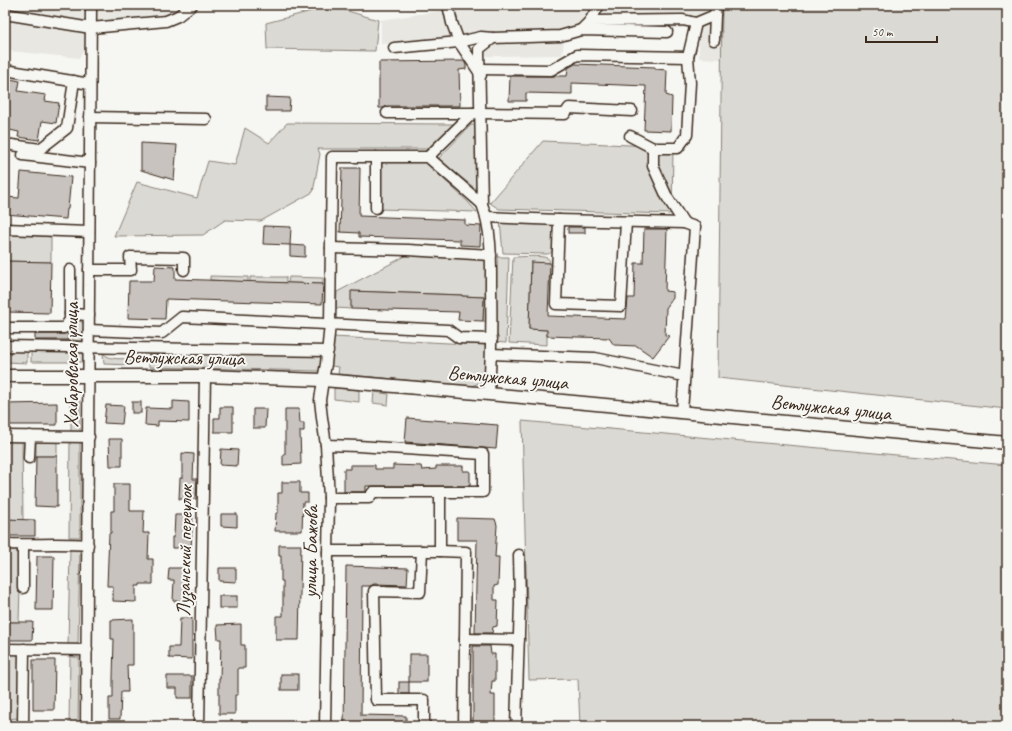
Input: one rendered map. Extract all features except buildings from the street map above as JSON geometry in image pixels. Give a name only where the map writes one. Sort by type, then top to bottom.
[{"type":"main road","name":"Ветлужская улица","points":[[5,376],[205,376],[323,380],[489,394],[1007,443]]},
{"type":"street","name":"Хабаровская улица","points":[[86,726],[91,5]]},
{"type":"street","points":[[5,14],[91,28],[166,21],[178,16],[192,5]]},
{"type":"street","points":[[448,5],[452,23],[459,42],[480,72]]},
{"type":"street","points":[[580,30],[590,21],[599,5]]},
{"type":"street","points":[[630,136],[653,148],[678,148],[687,134],[690,84],[688,57],[696,23],[715,10]]},
{"type":"street","points":[[714,40],[715,10]]},
{"type":"street","points":[[590,21],[683,20],[696,23]]},
{"type":"street","points":[[394,48],[459,42],[481,37],[560,36],[580,30],[667,32]]},
{"type":"street","points":[[489,394],[492,354],[491,255],[487,217],[482,204],[477,113],[480,49],[493,38]]},
{"type":"street","points":[[480,72],[551,70],[576,55],[688,57]]},
{"type":"street","points":[[5,70],[90,84]]},
{"type":"street","points":[[5,144],[40,149],[67,128],[74,81]]},
{"type":"street","points":[[387,113],[565,114],[569,108],[632,111]]},
{"type":"street","points":[[428,157],[477,113]]},
{"type":"street","points":[[90,118],[206,119]]},
{"type":"street","points":[[653,148],[653,166],[667,197],[684,223]]},
{"type":"street","points":[[23,155],[90,163]]},
{"type":"street","points":[[376,208],[376,157],[428,157],[482,204]]},
{"type":"street","name":"улица Бажова","points":[[325,726],[329,498],[326,445],[320,400],[328,350],[330,324],[332,158],[376,157]]},
{"type":"street","points":[[487,217],[684,223],[695,227],[682,412]]},
{"type":"street","points":[[559,220],[556,304],[620,306],[626,222]]},
{"type":"street","points":[[5,229],[89,232]]},
{"type":"street","points":[[332,248],[408,250],[491,255]]},
{"type":"street","points":[[89,270],[131,270],[130,257],[184,258],[184,270]]},
{"type":"street","points":[[5,328],[64,328],[70,320],[70,270]]},
{"type":"street","points":[[70,314],[89,315]]},
{"type":"street","points":[[89,330],[162,333],[182,317],[448,330],[460,338],[492,340]]},
{"type":"street","points":[[5,346],[328,350]]},
{"type":"street","points":[[492,354],[595,358],[684,376]]},
{"type":"street","name":"Лузанский переулок","points":[[200,726],[205,376]]},
{"type":"street","points":[[5,436],[89,437]]},
{"type":"street","points":[[29,458],[30,436]]},
{"type":"street","points":[[326,445],[483,454],[483,492],[373,492],[370,498],[329,498]]},
{"type":"street","points":[[440,493],[440,551]]},
{"type":"street","points":[[5,544],[23,545],[66,543],[88,545]]},
{"type":"street","points":[[23,545],[23,588]]},
{"type":"street","points":[[422,551],[420,592],[374,591],[376,700],[424,700],[424,726]]},
{"type":"street","points":[[328,552],[466,552],[464,726]]},
{"type":"street","points":[[516,726],[520,603],[519,555]]},
{"type":"street","points":[[465,639],[519,640]]},
{"type":"street","points":[[5,649],[87,650]]},
{"type":"street","points":[[23,726],[24,649]]},
{"type":"shaded area","points":[[5,5],[173,5],[172,26],[103,22],[79,58],[10,51],[5,49]]},
{"type":"shaded area","points":[[478,5],[733,5],[733,60],[699,58],[699,28],[566,27],[562,55],[487,56],[477,38],[381,44],[381,20]]},
{"type":"shaded area","points":[[722,5],[1007,5],[1007,409],[718,378]]},
{"type":"shaded area","points":[[331,6],[378,20],[375,51],[267,49],[266,23]]},
{"type":"shaded area","points":[[287,123],[454,124],[429,149],[318,149],[320,154],[313,192],[261,221],[225,220],[203,235],[114,236],[137,182],[197,198],[208,161],[235,165],[245,128],[269,143]]},
{"type":"shaded area","points":[[471,125],[478,125],[477,190],[438,159]]},
{"type":"shaded area","points":[[543,141],[673,147],[672,214],[499,209],[490,203]]},
{"type":"shaded area","points":[[421,158],[477,212],[379,209],[382,160]]},
{"type":"shaded area","points":[[500,221],[554,224],[555,234],[552,251],[547,254],[503,253]]},
{"type":"shaded area","points":[[5,233],[51,237],[51,262],[5,261]]},
{"type":"shaded area","points":[[413,252],[487,257],[488,322],[483,321],[484,297],[352,291],[351,309],[336,308],[337,292]]},
{"type":"shaded area","points":[[530,256],[549,259],[550,263],[531,263],[529,329],[547,330],[547,345],[509,343],[513,257]]},
{"type":"shaded area","points":[[495,257],[509,257],[506,343],[495,342]]},
{"type":"shaded area","points":[[210,276],[248,277],[248,282],[210,280]]},
{"type":"shaded area","points":[[250,277],[286,277],[286,283],[250,282]]},
{"type":"shaded area","points":[[289,277],[323,278],[323,284],[288,283]]},
{"type":"shaded area","points":[[76,321],[80,321],[84,324],[84,340],[73,340],[72,328]]},
{"type":"shaded area","points":[[333,337],[487,345],[486,371],[482,380],[472,386],[338,374],[339,367],[331,366]]},
{"type":"shaded area","points":[[6,348],[27,349],[27,363],[6,362]]},
{"type":"shaded area","points":[[31,349],[83,349],[83,362],[31,362]]},
{"type":"shaded area","points":[[149,349],[321,353],[321,371],[149,367]]},
{"type":"shaded area","points":[[103,353],[106,356],[116,359],[131,359],[131,365],[104,364]]},
{"type":"shaded area","points":[[334,388],[359,390],[359,402],[334,399]]},
{"type":"shaded area","points":[[374,392],[389,394],[388,405],[373,403]]},
{"type":"shaded area","points":[[71,401],[80,401],[80,432],[71,432]]},
{"type":"shaded area","points":[[522,421],[1007,465],[1007,726],[580,726],[578,679],[529,680]]},
{"type":"shaded area","points":[[5,438],[22,438],[23,520],[5,519]]},
{"type":"shaded area","points":[[36,439],[57,439],[57,456],[36,456]]},
{"type":"shaded area","points":[[70,442],[80,442],[80,537],[69,537]]},
{"type":"shaded area","points":[[5,549],[21,550],[19,622],[5,622]]},
{"type":"shaded area","points":[[70,549],[80,549],[78,646],[68,646]]},
{"type":"shaded area","points":[[5,654],[20,654],[19,718],[5,719]]},
{"type":"shaded area","points":[[70,657],[79,657],[78,726],[69,725]]}]
